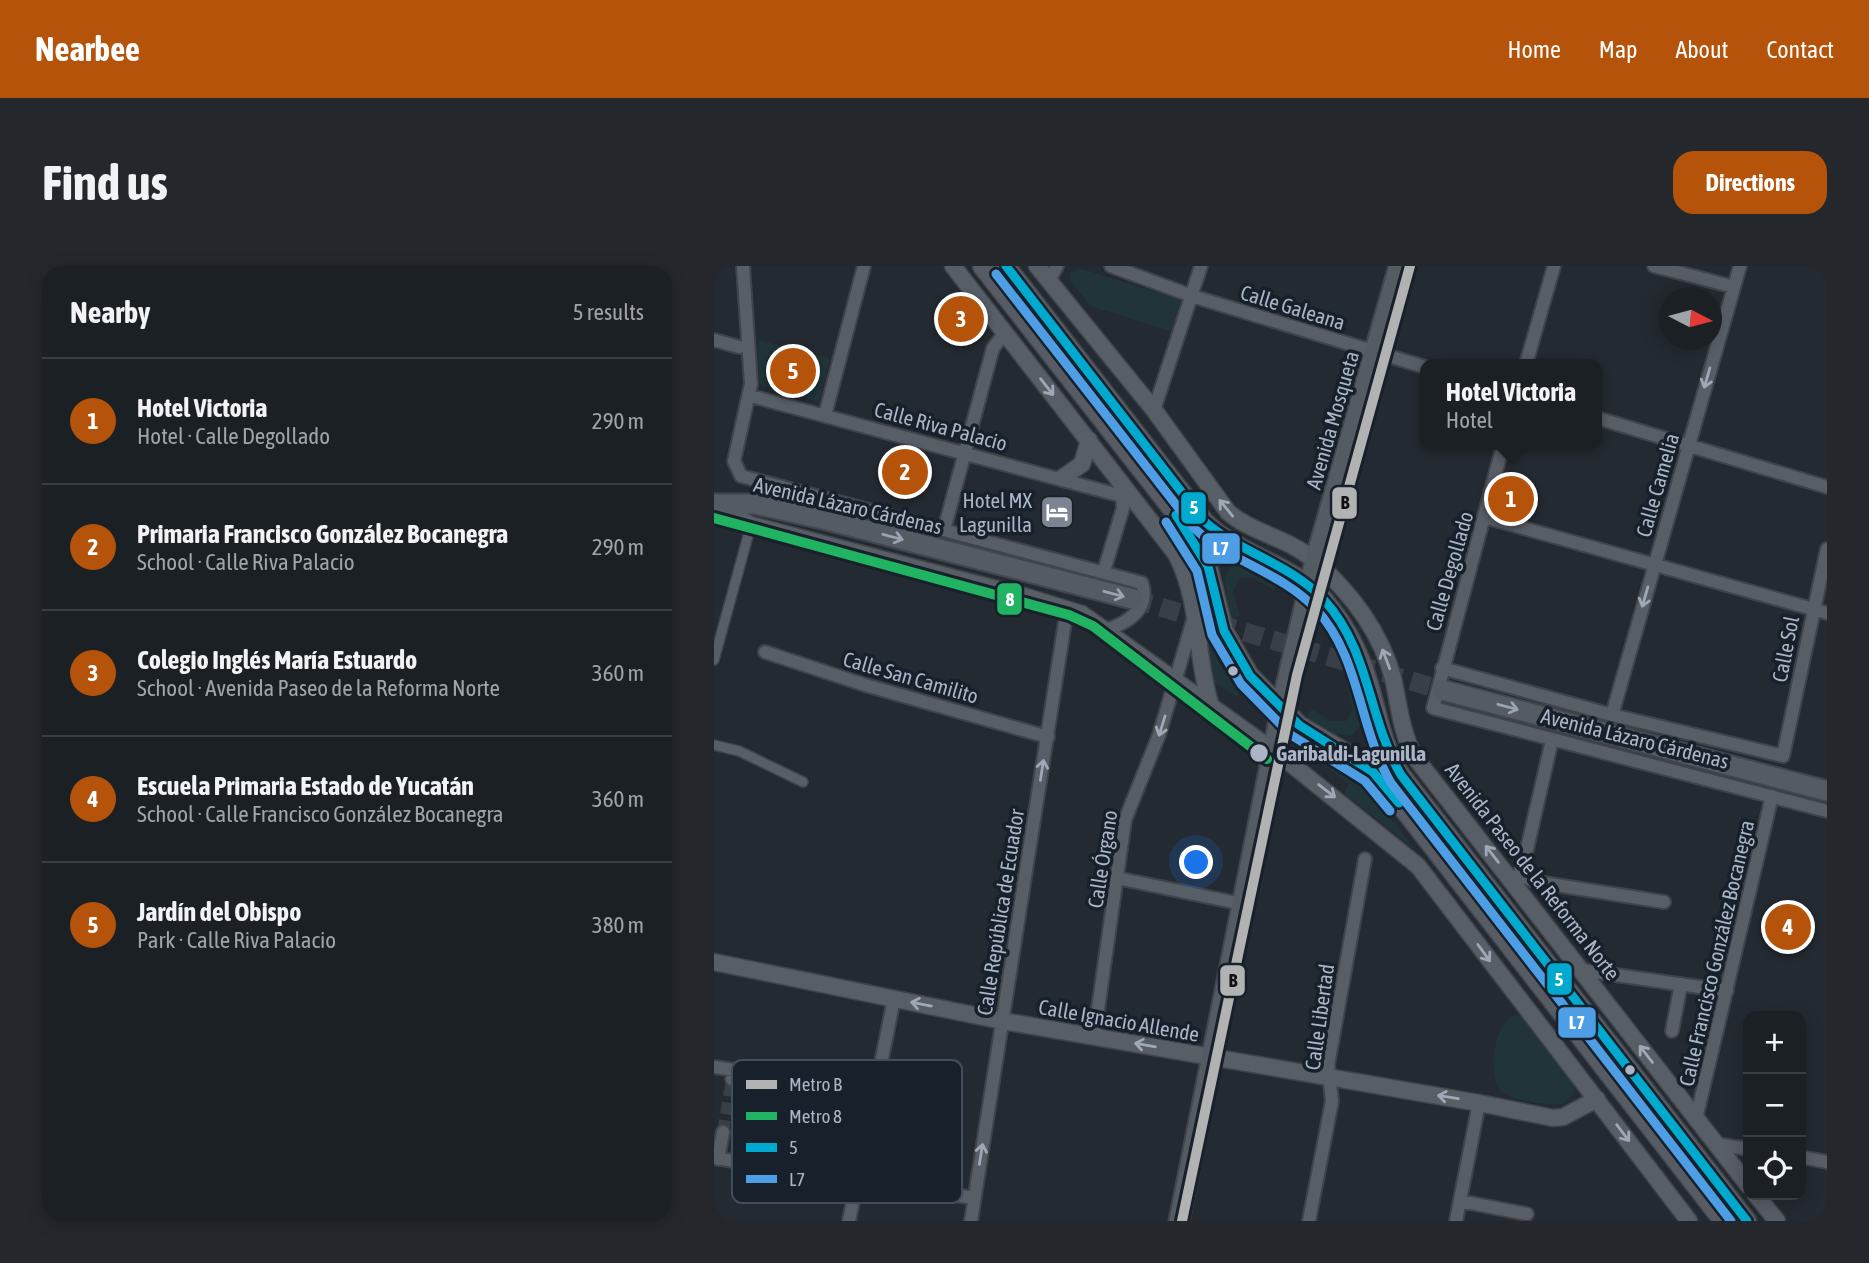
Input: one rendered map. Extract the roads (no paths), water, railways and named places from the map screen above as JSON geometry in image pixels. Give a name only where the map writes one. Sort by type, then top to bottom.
[{"type":"main road","points":[[982,266],[1186,527],[1208,566],[1217,612],[1236,655],[1250,676],[1299,724],[1355,758],[1391,793],[1723,1221]]},
{"type":"main road","points":[[1006,266],[1204,521],[1220,537],[1289,572],[1309,587],[1333,612],[1359,656],[1383,743],[1401,775],[1747,1221]]},
{"type":"main road","name":"Avenida Mosqueta","points":[[1179,1221],[1281,709],[1309,587],[1399,266]]},
{"type":"main road","name":"Avenida Lázaro Cárdenas","points":[[714,504],[755,504],[827,520],[1133,600]]},
{"type":"main road","name":"Avenida Lázaro Cárdenas","points":[[1442,690],[1827,791]]},
{"type":"street","points":[[743,266],[751,396],[734,461],[737,472],[745,479],[1137,579],[1144,588],[1137,614],[1131,620],[1106,630]]},
{"type":"street","points":[[825,415],[864,266]]},
{"type":"street","points":[[953,266],[1088,440],[1125,493],[1176,554],[1188,578],[1204,680],[1211,707]]},
{"type":"street","name":"Avenida Paseo de la Reforma Norte","points":[[1037,266],[1154,410],[1228,512],[1238,521],[1284,539],[1315,561],[1350,596],[1371,626],[1385,656],[1402,726],[1414,756],[1515,877],[1581,970],[1743,1179]]},
{"type":"street","points":[[1049,281],[1058,266]]},
{"type":"street","name":"Calle Galeana","points":[[1111,266],[1192,296],[1420,366]]},
{"type":"street","points":[[1154,410],[1201,266]]},
{"type":"street","points":[[1526,359],[1554,266]]},
{"type":"street","points":[[1654,266],[1734,287]]},
{"type":"street","name":"Calle Camelia","points":[[1612,715],[1740,266]]},
{"type":"street","points":[[944,530],[993,348],[1005,333]]},
{"type":"street","points":[[714,340],[739,347]]},
{"type":"street","name":"Calle Riva Palacio","points":[[751,396],[1125,493]]},
{"type":"street","points":[[1602,420],[1687,447],[1827,486]]},
{"type":"street","points":[[1062,478],[1082,464],[1088,440]]},
{"type":"street","name":"Calle Degollado","points":[[1433,708],[1502,450]]},
{"type":"street","points":[[1104,570],[1125,493]]},
{"type":"street","points":[[714,504],[751,525],[1067,609],[1106,630],[1174,682],[1273,750],[1418,866],[1597,1099],[1682,1217]]},
{"type":"street","points":[[1484,517],[1827,613]]},
{"type":"street","points":[[714,660],[751,525]]},
{"type":"street","name":"Calle Sol","points":[[1612,715],[1783,756],[1812,609],[1827,549]]},
{"type":"street","name":"Calle República de Ecuador","points":[[971,1221],[1067,609]]},
{"type":"street","name":"Calle Órgano","points":[[1094,1037],[1129,807],[1160,735],[1195,613]]},
{"type":"street","name":"Calle San Camilito","points":[[765,652],[865,685],[1048,737]]},
{"type":"street","points":[[1442,668],[1612,715]]},
{"type":"street","name":"Avenida Lázaro Cárdenas","points":[[1433,708],[1827,811]]},
{"type":"street","points":[[1552,740],[1515,877],[1664,902]]},
{"type":"street","points":[[714,745],[739,751],[803,782]]},
{"type":"street","name":"Calle Francisco González Bocanegra","points":[[1696,1119],[1772,796]]},
{"type":"street","name":"Calle Libertad","points":[[1309,1221],[1332,1101],[1328,1065],[1365,859]]},
{"type":"street","points":[[1117,878],[1242,904]]},
{"type":"street","name":"Calle Ignacio Allende","points":[[714,962],[1003,1021],[1479,1102],[1553,1118],[1563,1117],[1597,1099]]},
{"type":"street","points":[[1581,970],[1727,991]]},
{"type":"street","points":[[1672,1031],[1681,984]]},
{"type":"street","points":[[881,1060],[894,999]]},
{"type":"street","points":[[714,1067],[732,1075]]},
{"type":"street","points":[[1456,1221],[1479,1102]]},
{"type":"street","points":[[716,1159],[723,1132]]},
{"type":"street","points":[[1716,1144],[1743,1148]]},
{"type":"street","points":[[1806,1158],[1827,1162]]},
{"type":"street","points":[[962,1196],[974,1198]]},
{"type":"street","points":[[1760,1200],[1777,1221]]},
{"type":"street","points":[[1460,1201],[1527,1214]]},
{"type":"street","points":[[849,1221],[852,1203]]},
{"type":"tunnel","points":[[1133,599],[1442,690]]},
{"type":"tunnel","points":[[723,1132],[732,1079]]},
{"type":"metro line","name":"B","points":[[1182,1221],[1297,675],[1410,266]]},
{"type":"metro line","name":"8","points":[[714,518],[1069,615],[1093,626],[1267,759]]},
{"type":"place","name":"Colegio Inglés María Estuardo","points":[[961,319]]},
{"type":"place","name":"Jardín del Obispo","points":[[793,371]]},
{"type":"place","name":"Primaria Francisco González Bocanegra","points":[[905,472]]},
{"type":"place","name":"Hotel Victoria","points":[[1511,499]]},
{"type":"place","name":"Hotel MX Lagunilla","points":[[1057,512]]},
{"type":"place","name":"Garibaldi-Lagunilla","points":[[1259,753]]},
{"type":"place","name":"Escuela Primaria Estado de Yucatán","points":[[1788,927]]}]
